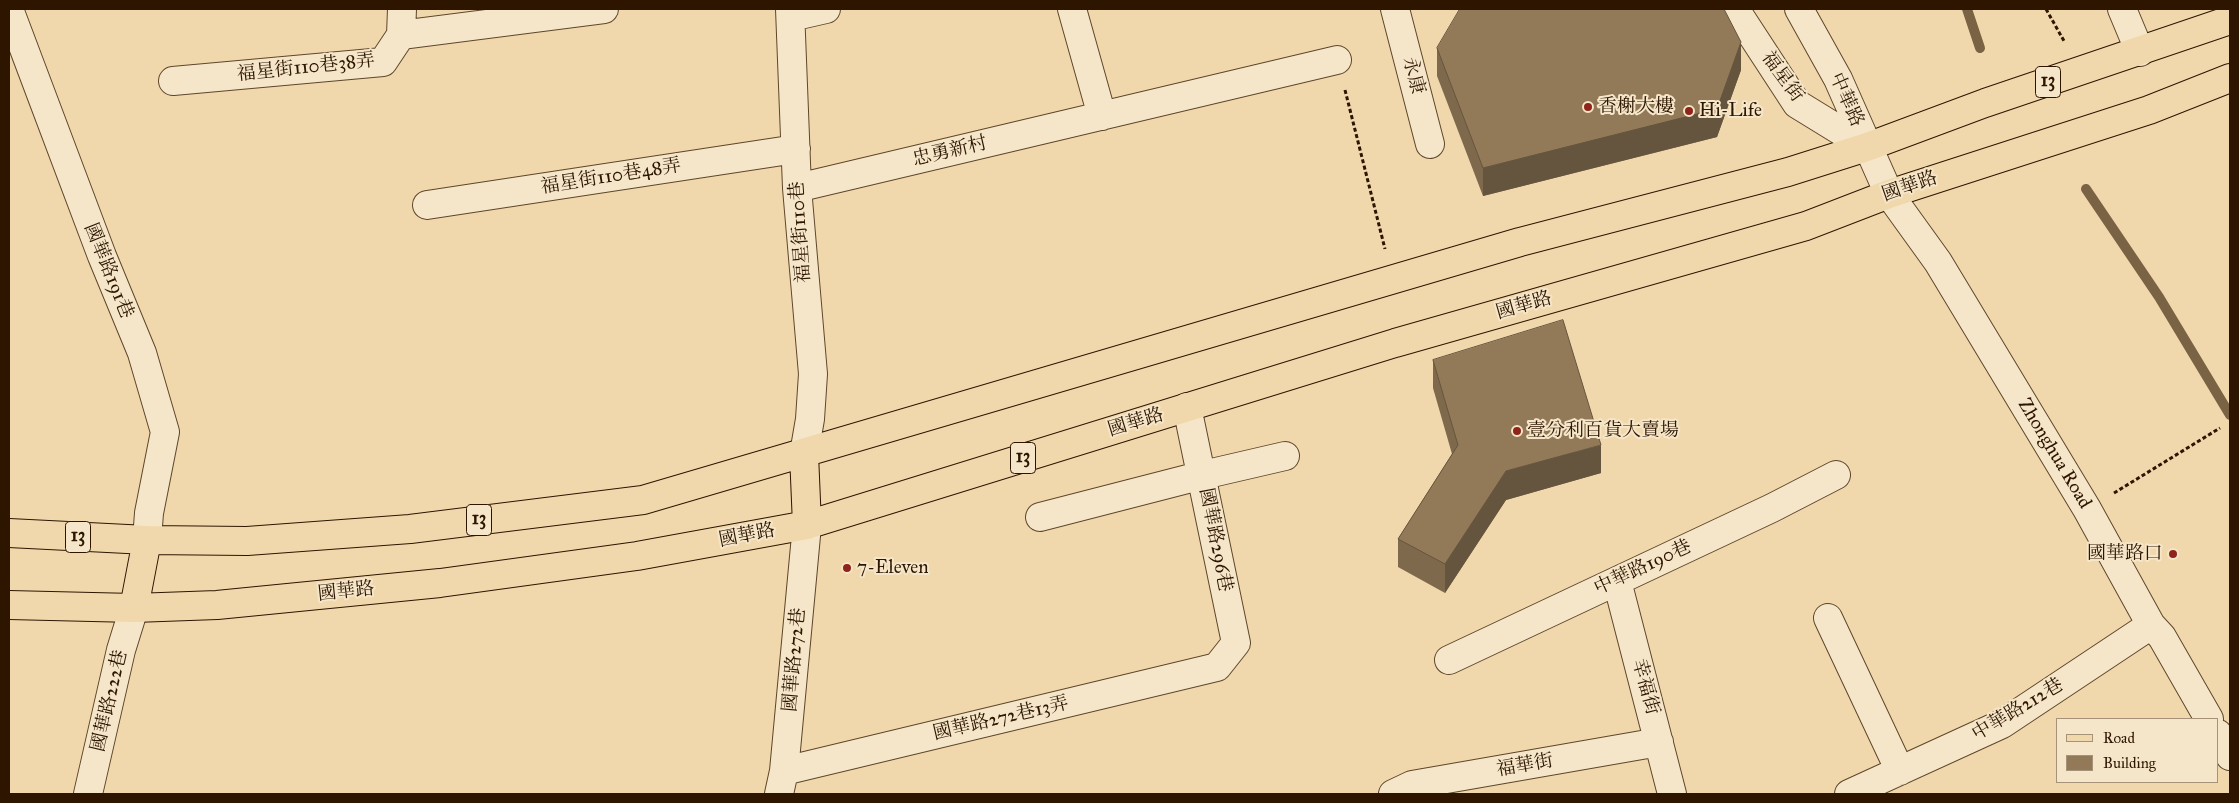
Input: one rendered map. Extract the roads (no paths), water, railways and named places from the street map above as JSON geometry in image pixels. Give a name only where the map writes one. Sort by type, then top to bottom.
[{"type":"main road","name":"13","points":[[9,533],[147,540],[247,540],[410,529],[643,500],[1520,242],[1788,172],[1867,147],[1985,103],[2230,20]]},
{"type":"main road","name":"國華路","points":[[9,605],[134,608],[217,605],[440,583],[637,556],[807,525],[1395,343],[1806,226],[1889,194],[2150,110],[2230,78]]},
{"type":"main road","points":[[804,454],[807,525]]},
{"type":"main road","points":[[134,608],[147,540]]},
{"type":"street","name":"國華路191巷","points":[[9,9],[98,247],[142,353],[165,432],[149,513],[147,540]]},
{"type":"street","name":"福星街110巷38弄","points":[[173,80],[383,62],[401,22],[604,9]]},
{"type":"street","points":[[791,13],[826,9]]},
{"type":"street","points":[[1072,9],[1102,116]]},
{"type":"street","name":"永康","points":[[1395,9],[1430,144]]},
{"type":"street","name":"福星街","points":[[1735,9],[1798,104],[1867,147]]},
{"type":"street","name":"中華路","points":[[1799,9],[1838,79],[1889,194]]},
{"type":"street","points":[[2122,9],[2140,52]]},
{"type":"street","name":"福星街110巷","points":[[791,13],[797,188],[813,374],[810,419],[804,454]]},
{"type":"street","name":"忠勇新村","points":[[797,188],[1337,60]]},
{"type":"street","name":"福星街110巷48弄","points":[[427,205],[796,149]]},
{"type":"street","name":"Zhonghua Road","points":[[1889,194],[1938,262],[2087,508],[2151,625],[2162,637],[2208,718]]},
{"type":"street","name":"國華路296巷","points":[[1187,407],[1203,475],[1236,643],[1217,667]]},
{"type":"street","points":[[1040,517],[1285,456]]},
{"type":"street","name":"中華路190巷","points":[[1449,660],[1836,475]]},
{"type":"street","name":"國華路272巷","points":[[782,783],[807,525]]},
{"type":"street","name":"幸福街","points":[[1617,581],[1672,794]]},
{"type":"street","name":"國華路222巷","points":[[88,794],[122,650],[134,608]]},
{"type":"street","points":[[1828,618],[1900,771]]},
{"type":"street","name":"中華路212巷","points":[[1849,794],[2002,724],[2151,625]]},
{"type":"street","name":"國華路272巷13弄","points":[[782,783],[1217,667]]},
{"type":"street","points":[[2219,736],[2230,756]]},
{"type":"street","name":"福華街","points":[[1407,791],[1659,742]]},
{"type":"waterway","points":[[1967,9],[1980,48]]},
{"type":"waterway","points":[[2086,189],[2159,297],[2230,415]]},
{"type":"place","name":"香榭大樓","points":[[1588,107]]},
{"type":"place","name":"Hi-Life","points":[[1689,111]]},
{"type":"place","name":"壹分利百貨大賣場","points":[[1517,431]]},
{"type":"place","name":"國華路口","points":[[2173,554]]},
{"type":"place","name":"7-Eleven","points":[[847,568]]}]
